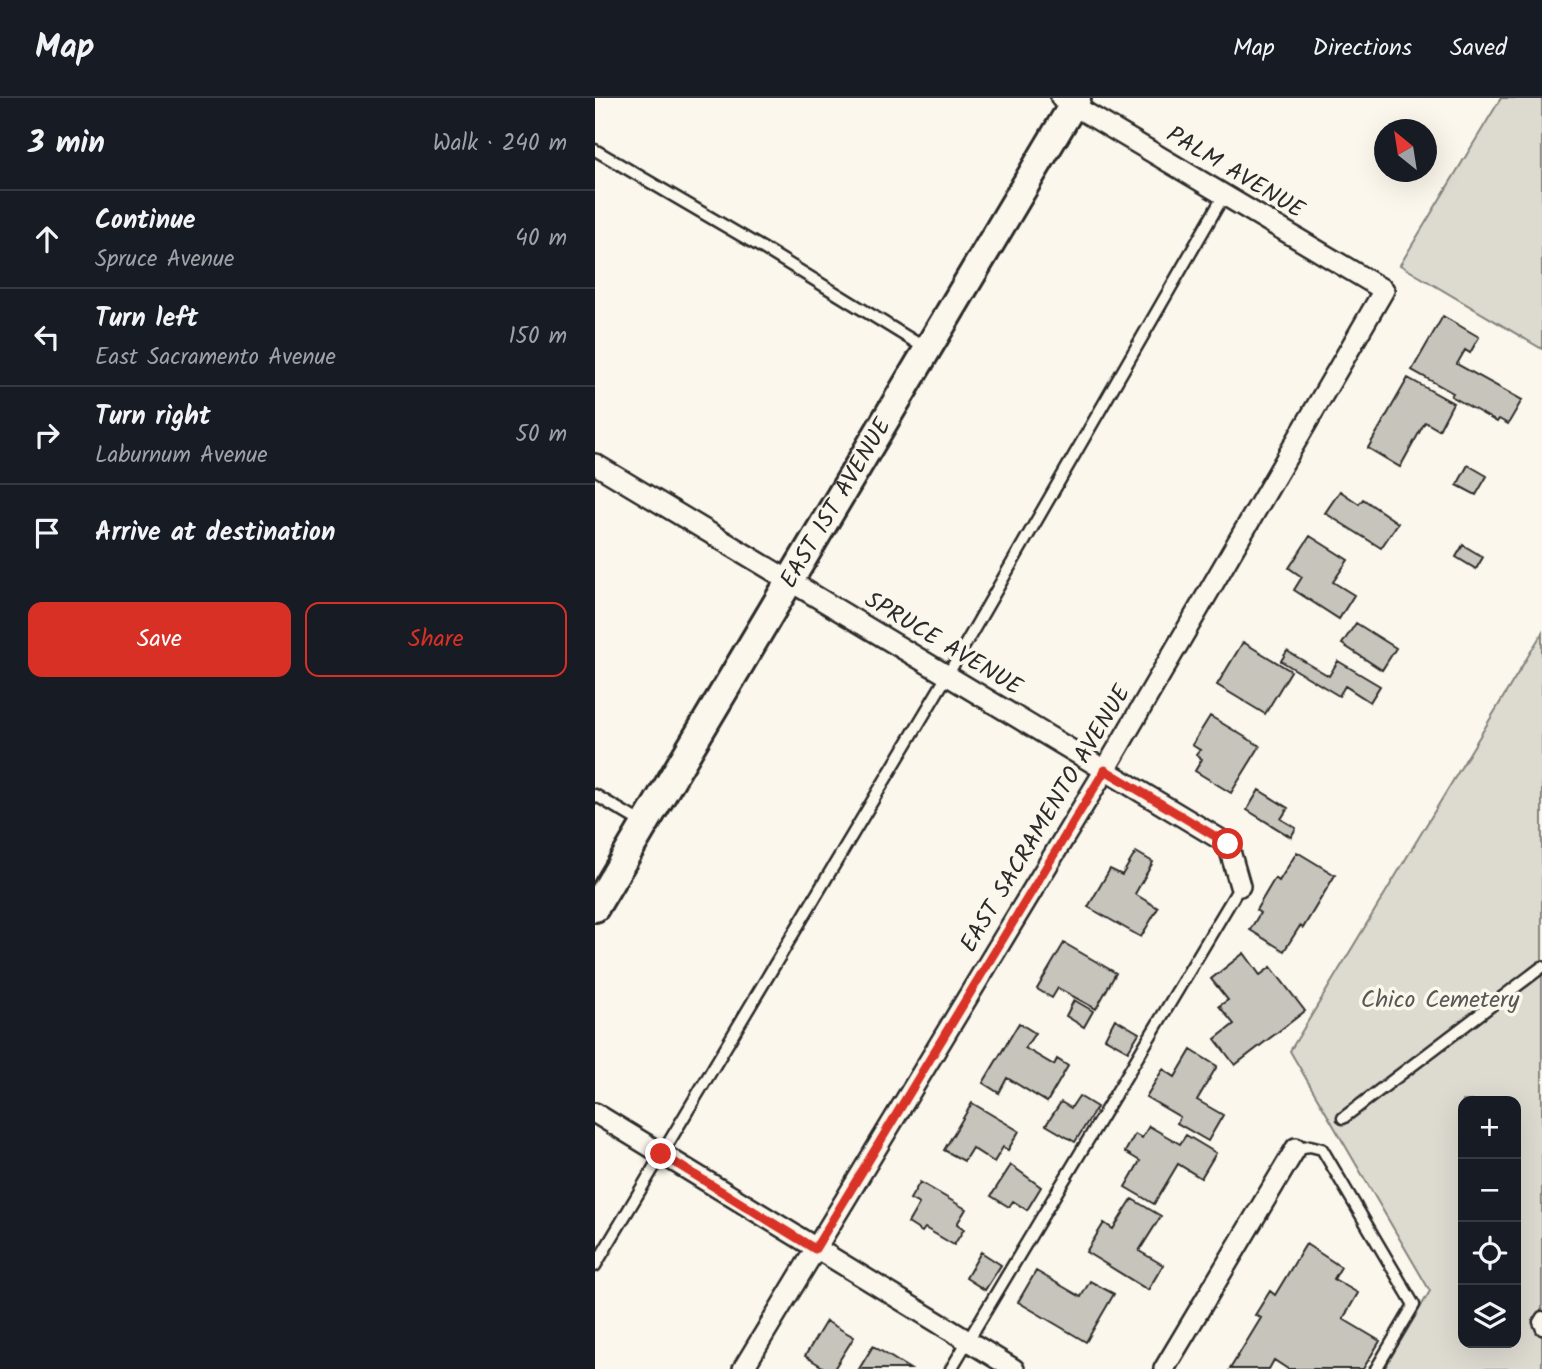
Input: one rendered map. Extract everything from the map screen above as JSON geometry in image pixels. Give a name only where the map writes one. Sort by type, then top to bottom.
[{"type":"street","name":"PALM AVENUE","points":[[1070,100],[1384,290]]},
{"type":"street","name":"EAST 1ST AVENUE","points":[[595,908],[927,349],[1070,100]]},
{"type":"street","name":"EAST SACRAMENTO AVENUE","points":[[743,1369],[1105,770],[1384,290]]},
{"type":"street","name":"SPRUCE AVENUE","points":[[595,464],[1228,844],[1240,886]]},
{"type":"street","points":[[595,1113],[1014,1369]]},
{"type":"street","points":[[1164,1369],[1296,1149]]},
{"type":"lane","points":[[595,150],[766,250],[927,349]]},
{"type":"lane","points":[[595,1266],[947,676],[1224,195]]},
{"type":"lane","points":[[595,795],[645,825]]},
{"type":"lane","points":[[951,1369],[1240,886]]},
{"type":"lane","points":[[1343,1118],[1542,967]]},
{"type":"lane","points":[[1296,1149],[1310,1146],[1322,1149],[1414,1305],[1376,1369]]},
{"type":"lane","points":[[1542,1317],[1542,1329]]},
{"type":"green space","points":[[1501,98],[1542,98],[1542,349],[1400,265]]},
{"type":"green space","name":"Chico Cemetery","points":[[1542,633],[1542,1369],[1384,1369],[1430,1291],[1290,1051]]},
{"type":"building","points":[[1443,316],[1479,337],[1470,353],[1465,350],[1457,364],[1522,400],[1508,424],[1499,419],[1497,422],[1412,370]]},
{"type":"building","points":[[1408,378],[1453,403],[1439,430],[1425,422],[1400,467],[1368,448]]},
{"type":"building","points":[[1468,465],[1487,476],[1476,495],[1457,485]]},
{"type":"building","points":[[1340,491],[1359,504],[1363,499],[1398,523],[1381,548],[1325,513]]},
{"type":"building","points":[[1310,536],[1348,560],[1333,582],[1354,595],[1339,619],[1294,590],[1302,577],[1289,568]]},
{"type":"building","points":[[1463,545],[1483,557],[1476,569],[1456,557]]},
{"type":"building","points":[[1356,623],[1396,648],[1382,670],[1342,644]]},
{"type":"building","points":[[1243,642],[1291,671],[1265,714],[1217,685]]},
{"type":"building","points":[[1287,651],[1329,676],[1338,661],[1380,686],[1370,702],[1345,686],[1339,696],[1281,661]]},
{"type":"building","points":[[1210,716],[1260,746],[1231,793],[1195,771],[1202,759],[1196,755],[1200,750],[1192,745]]},
{"type":"building","points":[[1259,790],[1288,808],[1281,819],[1296,828],[1291,837],[1247,810]]},
{"type":"building","points":[[1136,852],[1153,862],[1135,894],[1158,908],[1141,937],[1088,907],[1110,869],[1122,875]]},
{"type":"building","points":[[1297,852],[1335,875],[1303,928],[1300,926],[1284,951],[1250,930],[1260,913],[1256,910],[1275,878],[1279,881]]},
{"type":"building","points":[[1064,943],[1116,973],[1096,1009],[1058,988],[1052,998],[1037,989]]},
{"type":"building","points":[[1244,953],[1260,975],[1271,967],[1305,1011],[1235,1065],[1215,1039],[1234,1024],[1219,1006],[1228,1000],[1211,979]]},
{"type":"building","points":[[1074,1000],[1093,1011],[1084,1027],[1066,1016]]},
{"type":"building","points":[[1115,1019],[1139,1033],[1128,1051],[1105,1038]]},
{"type":"building","points":[[1019,1023],[1035,1033],[1025,1048],[1054,1065],[1057,1059],[1068,1066],[1047,1102],[1007,1078],[999,1093],[983,1083]]},
{"type":"building","points":[[1191,1050],[1217,1066],[1197,1100],[1223,1115],[1208,1141],[1177,1123],[1180,1117],[1146,1097],[1163,1069],[1175,1077]]},
{"type":"building","points":[[1079,1096],[1097,1107],[1075,1142],[1046,1125],[1061,1102],[1071,1108]]},
{"type":"building","points":[[972,1103],[1019,1131],[1008,1150],[1003,1147],[994,1162],[972,1148],[964,1161],[944,1150]]},
{"type":"building","points":[[1149,1126],[1180,1144],[1186,1135],[1216,1153],[1201,1178],[1178,1164],[1154,1204],[1125,1187],[1140,1161],[1125,1152],[1135,1134],[1142,1138]]},
{"type":"building","points":[[1011,1165],[1041,1187],[1027,1210],[1013,1201],[1009,1207],[991,1196]]},
{"type":"building","points":[[920,1182],[966,1209],[957,1224],[964,1229],[954,1245],[925,1228],[922,1232],[908,1223],[919,1204],[910,1199]]},
{"type":"building","points":[[1132,1199],[1161,1216],[1139,1251],[1163,1265],[1148,1290],[1086,1252],[1104,1223],[1113,1229]]},
{"type":"building","points":[[1306,1244],[1341,1267],[1334,1279],[1358,1293],[1343,1319],[1380,1341],[1363,1369],[1288,1369],[1274,1360],[1269,1369],[1230,1369],[1261,1318],[1255,1315],[1270,1291],[1275,1295]]},
{"type":"building","points":[[981,1252],[1001,1265],[985,1290],[966,1278]]},
{"type":"building","points":[[1036,1271],[1081,1297],[1090,1281],[1114,1294],[1086,1342],[1018,1302]]},
{"type":"building","points":[[826,1321],[854,1337],[834,1369],[826,1369],[805,1356]]},
{"type":"building","points":[[873,1346],[910,1369],[859,1369]]},
{"type":"route","points":[[661,1154],[815,1249],[1105,770],[1228,844]]}]
